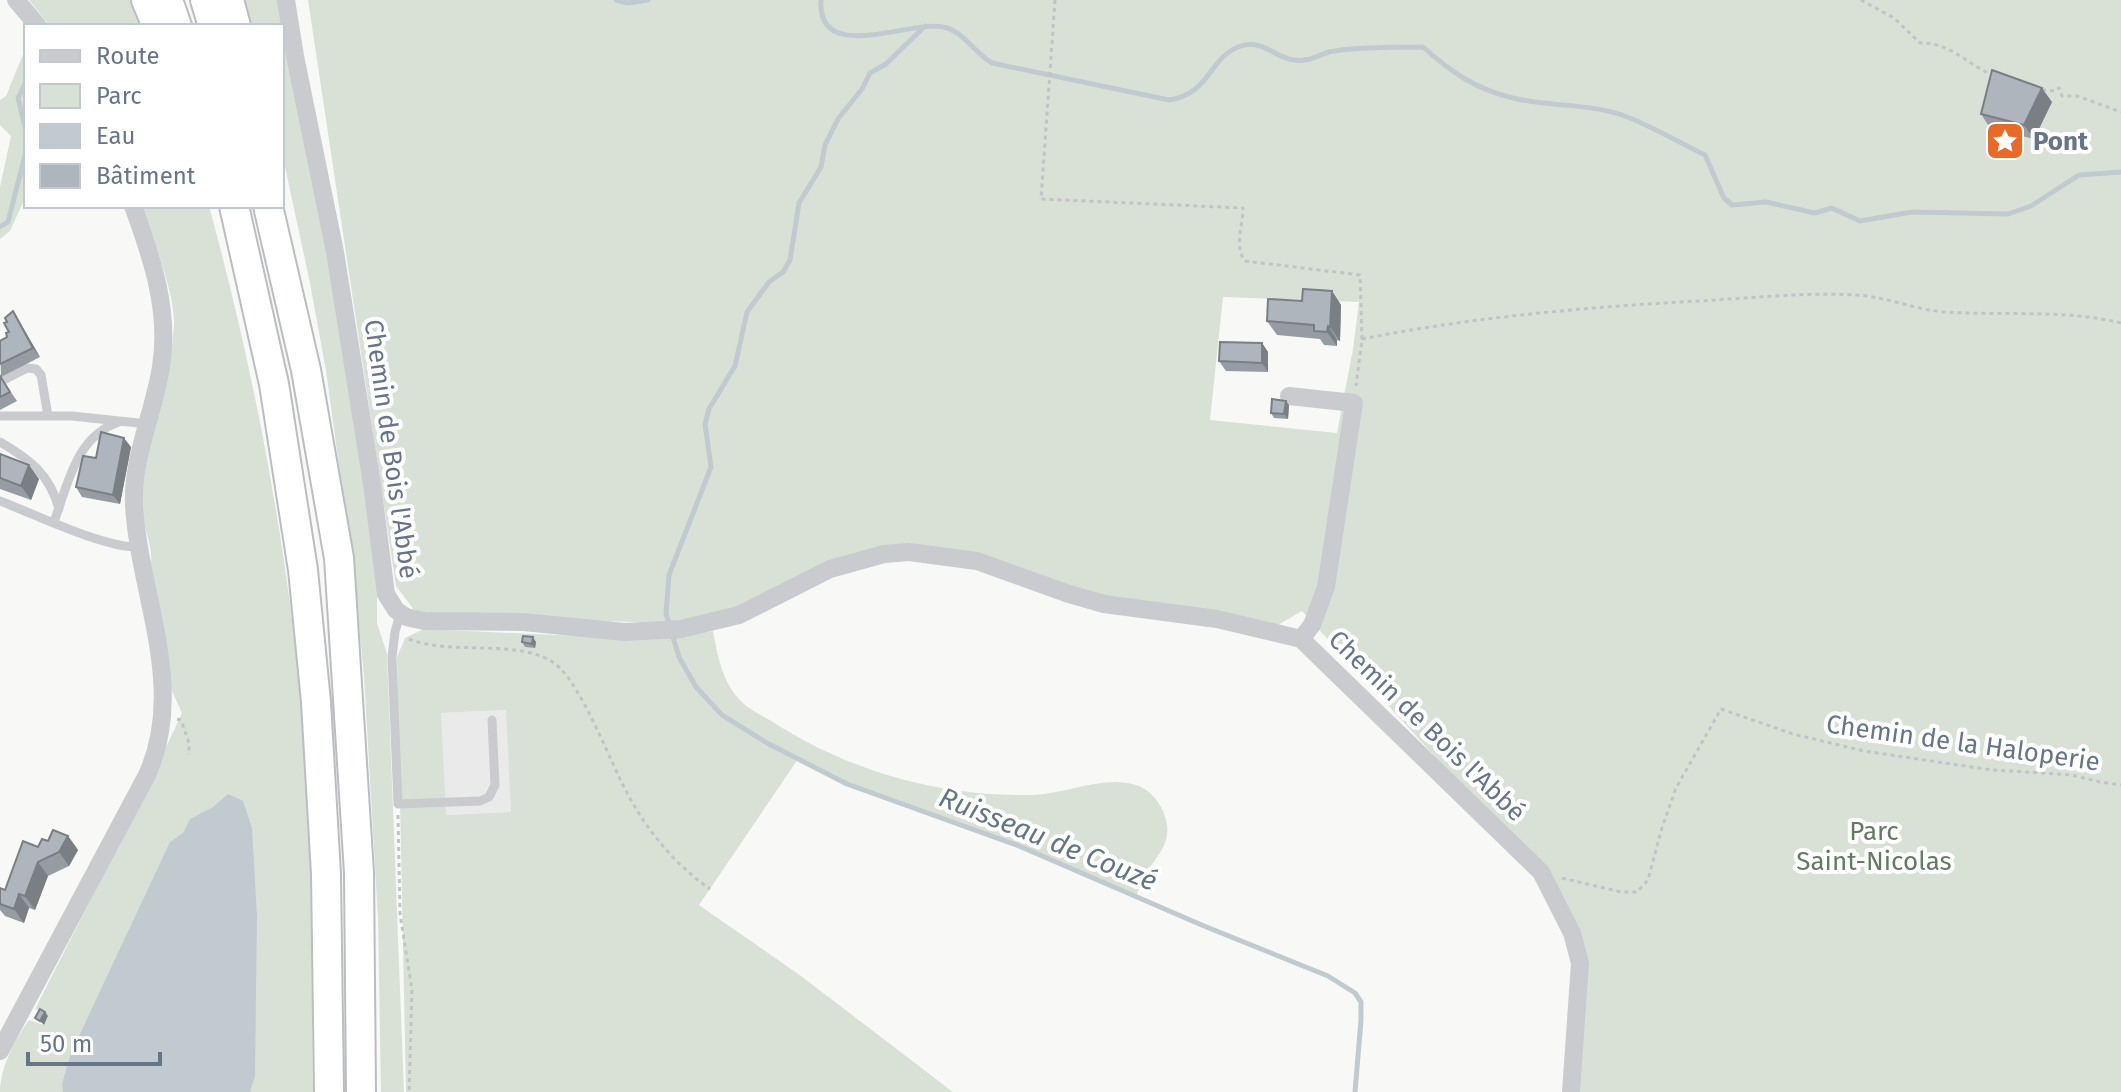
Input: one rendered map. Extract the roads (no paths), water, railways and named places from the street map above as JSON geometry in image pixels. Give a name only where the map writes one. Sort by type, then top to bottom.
[{"type":"highway","points":[[146,0],[156,24]]},
{"type":"highway","points":[[168,0],[176,24]]},
{"type":"highway","points":[[205,0],[212,24]]},
{"type":"highway","points":[[229,0],[235,24]]},
{"type":"highway","points":[[234,208],[274,384],[303,570],[316,702],[326,874],[329,1092]]},
{"type":"highway","points":[[268,208],[306,370],[339,558],[359,873],[361,1092]]},
{"type":"street","points":[[16,0],[36,24]]},
{"type":"street","name":"Chemin de Bois l'Abbé","points":[[286,0],[335,252],[386,594],[398,623],[523,622],[625,632],[681,629],[739,615],[830,569],[884,554],[909,552],[977,561],[1104,604],[1217,619],[1301,639],[1541,872],[1572,933],[1580,963],[1571,1092]]},
{"type":"street","points":[[0,1051],[151,767],[159,741],[164,684],[134,502],[140,457],[161,366],[164,323],[157,276],[134,208]]},
{"type":"street","points":[[1289,396],[1354,403],[1326,587],[1312,625],[1301,639]]},
{"type":"lane","points":[[0,382],[27,368],[36,369],[41,375],[48,416]]},
{"type":"lane","points":[[0,416],[48,416],[148,424]]},
{"type":"lane","points":[[54,522],[82,449],[104,429],[122,421]]},
{"type":"lane","points":[[0,442],[43,473],[51,484],[59,509]]},
{"type":"lane","points":[[0,501],[125,548],[139,547]]},
{"type":"lane","points":[[398,623],[392,657],[398,804],[480,801],[489,797],[495,785],[492,720]]},
{"type":"water","points":[[228,794],[243,801],[252,828],[257,916],[255,1076],[250,1092],[63,1092],[62,1084],[71,1053],[170,842],[183,833],[190,819],[213,807]]},
{"type":"waterway","points":[[616,0],[628,3],[648,0]]},
{"type":"waterway","points":[[821,0],[824,20],[834,31],[868,35],[928,26],[943,27],[957,33],[992,63],[1169,100],[1194,90],[1222,58],[1241,46],[1256,45],[1287,59],[1299,60],[1349,49],[1423,47],[1454,72],[1487,90],[1527,101],[1608,111],[1664,134],[1705,155],[1724,198],[1732,205],[1766,202],[1815,213],[1832,208],[1860,221],[1912,212],[2008,214],[2031,206],[2079,175],[2121,172]]},
{"type":"waterway","name":"Ruisseau de Couzé","points":[[669,623],[666,614],[669,575],[711,467],[705,424],[709,409],[735,366],[747,312],[790,260],[799,203],[821,167],[825,145],[838,119],[862,89],[870,73],[886,64],[925,26]]},
{"type":"waterway","points":[[24,86],[18,98],[24,123]]},
{"type":"waterway","points":[[0,227],[8,222],[24,159]]},
{"type":"waterway","name":"Ruisseau de Couzé","points":[[673,637],[679,657],[696,687],[722,715],[767,743],[847,784],[1019,846],[1328,976],[1355,993],[1361,1002],[1355,1092]]},
{"type":"place","name":"Pont","points":[[2005,141]]},
{"type":"park label","name":"Parc Saint-Nicolas","points":[[1874,846]]}]
